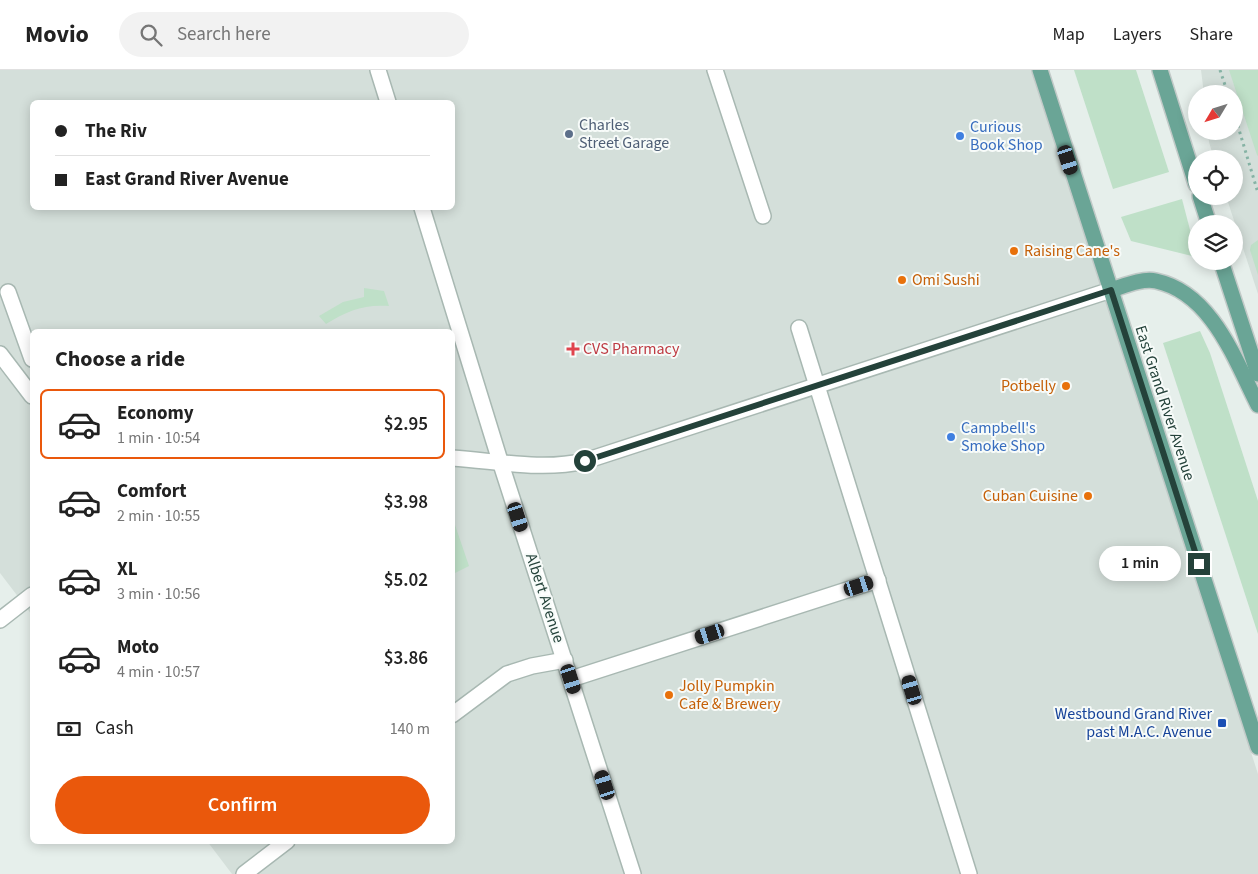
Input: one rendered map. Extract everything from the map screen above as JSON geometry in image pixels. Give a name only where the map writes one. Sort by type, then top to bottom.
[{"type":"main road","name":"East Grand River Avenue","points":[[1040,70],[1258,747]]},
{"type":"main road","points":[[1160,70],[1188,159]]},
{"type":"main road","points":[[1224,270],[1258,374]]},
{"type":"main road","points":[[1111,290],[1133,283],[1155,280],[1186,293],[1208,317],[1226,341],[1258,405]]},
{"type":"street","points":[[378,70],[387,100]]},
{"type":"street","points":[[715,70],[763,216]]},
{"type":"street","name":"Albert Avenue","points":[[423,210],[500,461],[633,874]]},
{"type":"street","points":[[455,458],[560,467],[585,461],[1111,290]]},
{"type":"street","points":[[8,292],[30,353]]},
{"type":"street","points":[[798,328],[969,874]]},
{"type":"street","points":[[0,354],[30,393]]},
{"type":"street","points":[[571,679],[878,580]]},
{"type":"street","points":[[0,620],[30,597]]},
{"type":"street","points":[[455,712],[507,674],[532,666],[565,660]]},
{"type":"street","points":[[244,874],[283,844]]},
{"type":"path","points":[[1220,70],[1225,85]]},
{"type":"path","points":[[1242,140],[1258,193]]},
{"type":"path","points":[[1251,169],[1258,170]]},
{"type":"shaded area","points":[[0,70],[1031,70],[1258,774],[1258,874],[232,874],[209,844],[455,844],[455,329],[30,329],[30,612],[0,573]]},
{"type":"shaded area","points":[[1201,70],[1258,70],[1258,294],[1243,248],[1243,215],[1232,215],[1229,205],[1243,205],[1243,150],[1211,150],[1209,140],[1243,140],[1243,85],[1203,85]]},
{"type":"green space","points":[[1074,70],[1136,70],[1169,172],[1113,189]]},
{"type":"green space","points":[[1229,70],[1258,70],[1258,156],[1243,112],[1243,85],[1234,85]]},
{"type":"green space","points":[[1182,199],[1188,222],[1188,255],[1131,241],[1121,217]]},
{"type":"green space","points":[[1258,240],[1258,275],[1250,250],[1251,245]]},
{"type":"green space","points":[[364,288],[384,291],[389,306],[372,306],[356,309],[326,324],[319,316],[343,302],[364,297]]},
{"type":"green space","points":[[1200,331],[1210,353],[1258,501],[1258,634],[1163,343]]},
{"type":"green space","points":[[455,525],[469,566],[455,573]]},
{"type":"place","name":"Charles Street Garage","points":[[569,134]]},
{"type":"place","name":"Curious Book Shop","points":[[960,136]]},
{"type":"place","name":"Raising Cane's","points":[[1014,251]]},
{"type":"place","name":"Omi Sushi","points":[[902,280]]},
{"type":"place","name":"CVS Pharmacy","points":[[573,349]]},
{"type":"place","name":"Potbelly","points":[[1066,386]]},
{"type":"place","name":"Campbell's Smoke Shop","points":[[951,437]]},
{"type":"place","name":"Cuban Cuisine","points":[[1088,496]]},
{"type":"place","name":"Jolly Pumpkin Cafe & Brewery","points":[[669,695]]},
{"type":"place","name":"Westbound Grand River past M.A.C. Avenue","points":[[1222,723]]},
{"type":"route","points":[[585,461],[1111,290],[1199,564]]}]
